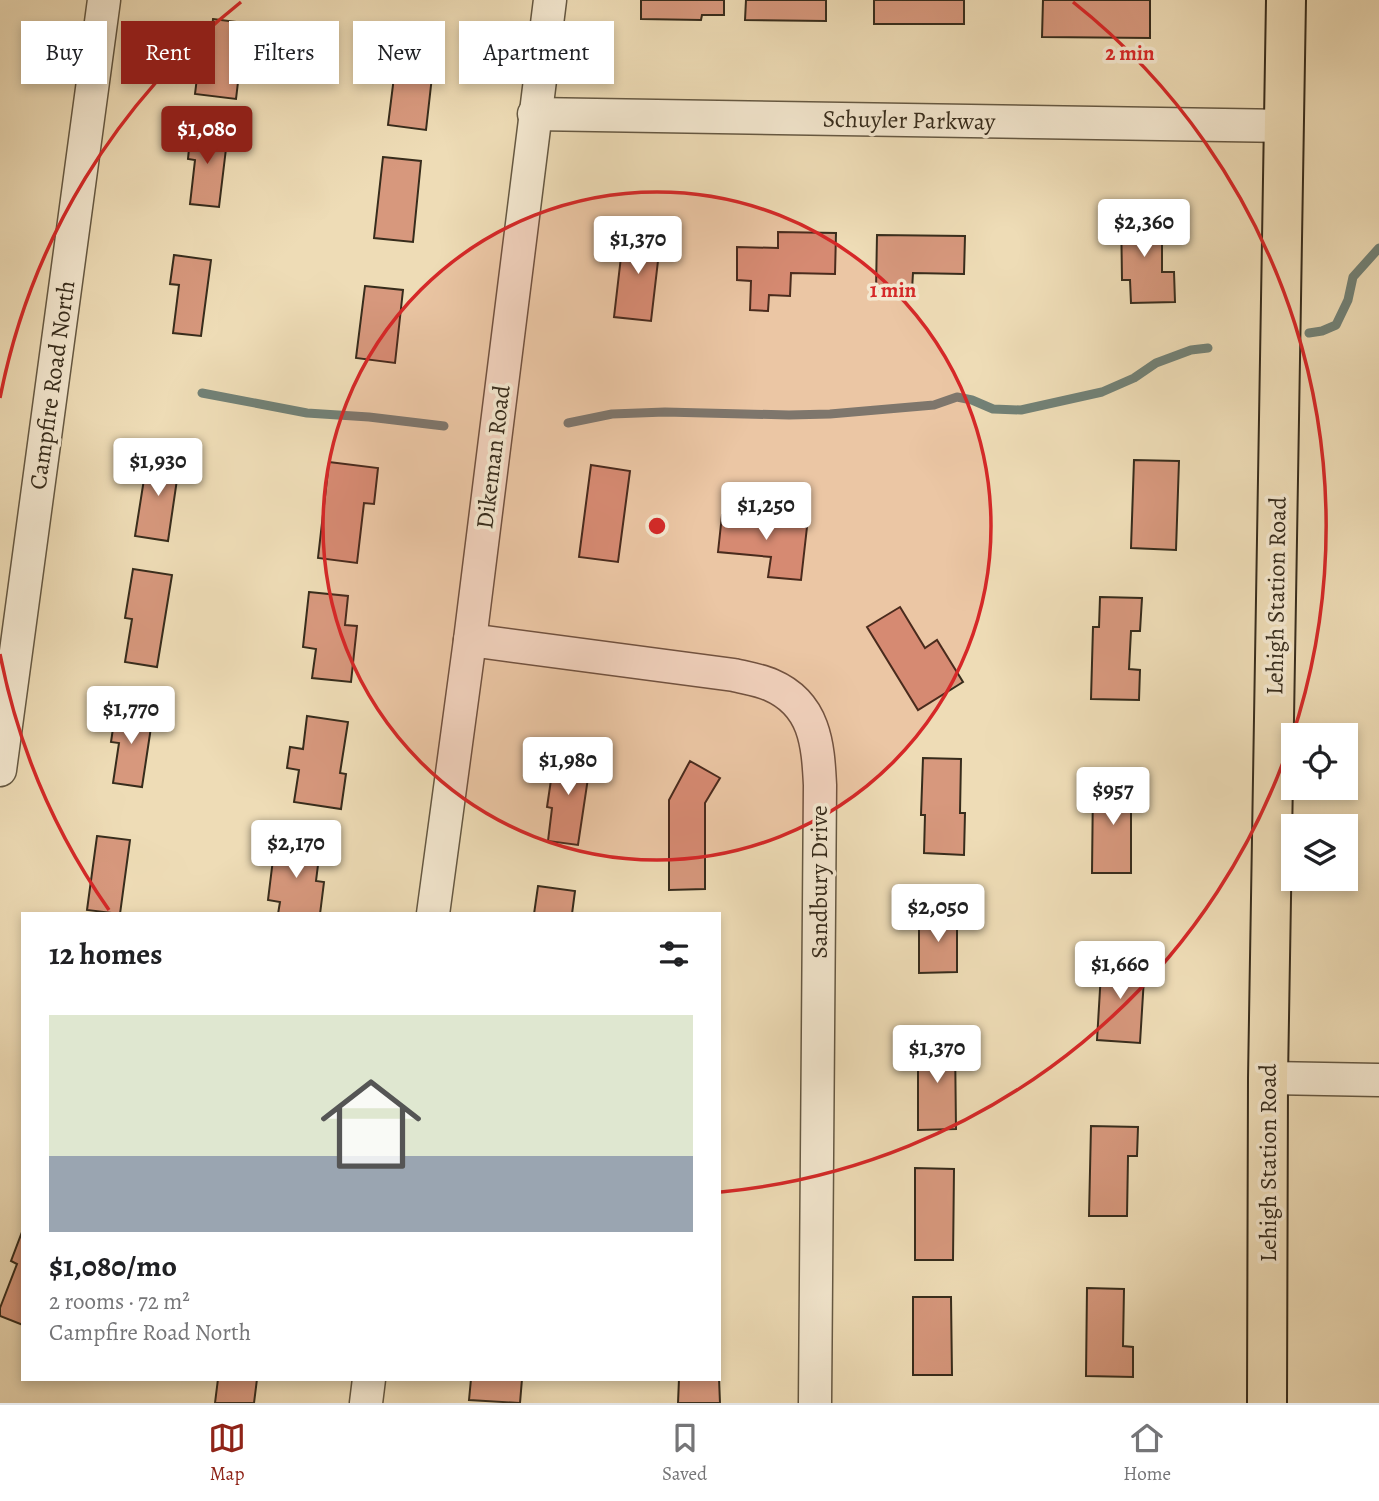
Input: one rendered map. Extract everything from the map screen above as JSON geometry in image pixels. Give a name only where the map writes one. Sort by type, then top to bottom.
[{"type":"main road","name":"Lehigh Station Road","points":[[1267,1403],[1268,1078],[1286,0]]},
{"type":"street","name":"Campfire Road North","points":[[0,770],[104,0]]},
{"type":"street","name":"Dikeman Road","points":[[433,912],[550,0]]},
{"type":"street","name":"Schuyler Parkway","points":[[534,114],[1283,126]]},
{"type":"street","name":"Sandbury Drive","points":[[470,640],[734,674],[771,684],[786,693],[811,723],[818,746],[820,785],[815,1403]]},
{"type":"street","points":[[1268,1078],[1379,1080]]},
{"type":"street","points":[[366,1403],[369,1381]]},
{"type":"building","points":[[641,0],[724,0],[724,15],[702,15],[701,20],[641,19]]},
{"type":"building","points":[[746,0],[826,0],[826,21],[745,20]]},
{"type":"building","points":[[874,0],[964,0],[964,24],[874,24]]},
{"type":"building","points":[[1043,0],[1150,0],[1150,38],[1042,37]]},
{"type":"building","points":[[213,19],[229,21],[229,84],[238,84],[236,99],[195,94],[196,84],[215,84],[215,21]]},
{"type":"building","points":[[393,84],[431,84],[426,130],[388,125]]},
{"type":"building","points":[[191,128],[228,132],[219,207],[190,204],[195,160],[188,159]]},
{"type":"building","points":[[383,157],[421,161],[413,242],[374,238]]},
{"type":"building","points":[[1121,208],[1154,208],[1154,240],[1162,239],[1162,272],[1174,272],[1175,302],[1131,303],[1130,280],[1122,280]]},
{"type":"building","points":[[624,231],[661,235],[651,321],[614,317]]},
{"type":"building","points":[[778,232],[836,233],[835,274],[791,273],[790,296],[769,295],[768,311],[750,310],[751,281],[737,280],[737,247],[778,248]]},
{"type":"building","points":[[877,235],[965,236],[964,274],[913,273],[912,290],[876,290]]},
{"type":"building","points":[[174,255],[211,260],[201,336],[173,333],[179,285],[170,284]]},
{"type":"building","points":[[365,286],[403,290],[395,363],[356,358]]},
{"type":"building","points":[[148,454],[180,459],[168,541],[135,536]]},
{"type":"building","points":[[1134,460],[1179,461],[1176,550],[1131,548]]},
{"type":"building","points":[[329,462],[378,468],[374,504],[364,503],[357,563],[318,558]]},
{"type":"building","points":[[591,465],[630,471],[618,562],[579,557]]},
{"type":"building","points":[[751,511],[779,514],[779,524],[807,527],[801,580],[768,577],[771,557],[718,552],[722,515],[750,518]]},
{"type":"building","points":[[133,569],[172,575],[157,667],[125,662],[132,619],[125,618]]},
{"type":"building","points":[[309,592],[348,596],[345,625],[357,626],[351,682],[312,678],[316,649],[303,647]]},
{"type":"building","points":[[1100,597],[1142,598],[1140,631],[1131,631],[1129,669],[1140,670],[1139,700],[1091,699],[1093,627],[1099,627]]},
{"type":"building","points":[[900,607],[925,648],[937,640],[963,682],[918,710],[867,627]]},
{"type":"building","points":[[116,708],[153,714],[142,787],[113,783],[119,743],[111,742]]},
{"type":"building","points":[[307,716],[348,722],[340,773],[346,774],[341,809],[294,802],[299,770],[287,768],[290,747],[303,749]]},
{"type":"building","points":[[555,753],[591,758],[578,845],[548,841],[552,808],[547,807]]},
{"type":"building","points":[[923,758],[961,759],[960,813],[965,813],[964,855],[924,853],[925,815],[921,815]]},
{"type":"building","points":[[690,761],[720,778],[705,803],[705,889],[669,890],[669,800]]},
{"type":"building","points":[[1093,784],[1142,785],[1141,810],[1131,810],[1131,873],[1092,873]]},
{"type":"building","points":[[97,836],[130,840],[120,912],[87,910]]},
{"type":"building","points":[[275,843],[320,849],[316,881],[324,882],[320,912],[278,912],[280,902],[268,900]]},
{"type":"building","points":[[538,886],[575,891],[572,912],[534,912]]},
{"type":"building","points":[[919,916],[957,916],[957,972],[919,973]]},
{"type":"building","points":[[1102,956],[1136,958],[1134,978],[1144,978],[1140,1043],[1097,1040]]},
{"type":"building","points":[[918,1041],[955,1041],[956,1129],[918,1130]]},
{"type":"building","points":[[1091,1126],[1138,1127],[1137,1156],[1128,1156],[1127,1216],[1089,1216]]},
{"type":"building","points":[[915,1168],[954,1169],[953,1260],[915,1260]]},
{"type":"building","points":[[21,1235],[21,1324],[0,1316],[0,1308],[17,1264],[11,1261]]},
{"type":"building","points":[[1087,1288],[1124,1289],[1123,1346],[1133,1347],[1133,1377],[1086,1376]]},
{"type":"building","points":[[913,1297],[951,1297],[952,1375],[913,1375]]},
{"type":"building","points":[[218,1381],[257,1381],[254,1403],[215,1403]]},
{"type":"building","points":[[471,1381],[522,1381],[520,1403],[469,1400]]},
{"type":"building","points":[[679,1381],[719,1381],[720,1403],[678,1403]]},
{"type":"waterway","points":[[1309,333],[1336,325],[1348,300],[1353,277],[1379,248]]},
{"type":"waterway","points":[[568,423],[612,414],[665,412],[830,414],[934,405],[957,397],[993,409],[1021,410],[1102,392],[1134,378],[1156,363],[1191,350],[1208,348]]},
{"type":"waterway","points":[[202,393],[307,413],[444,426]]}]
